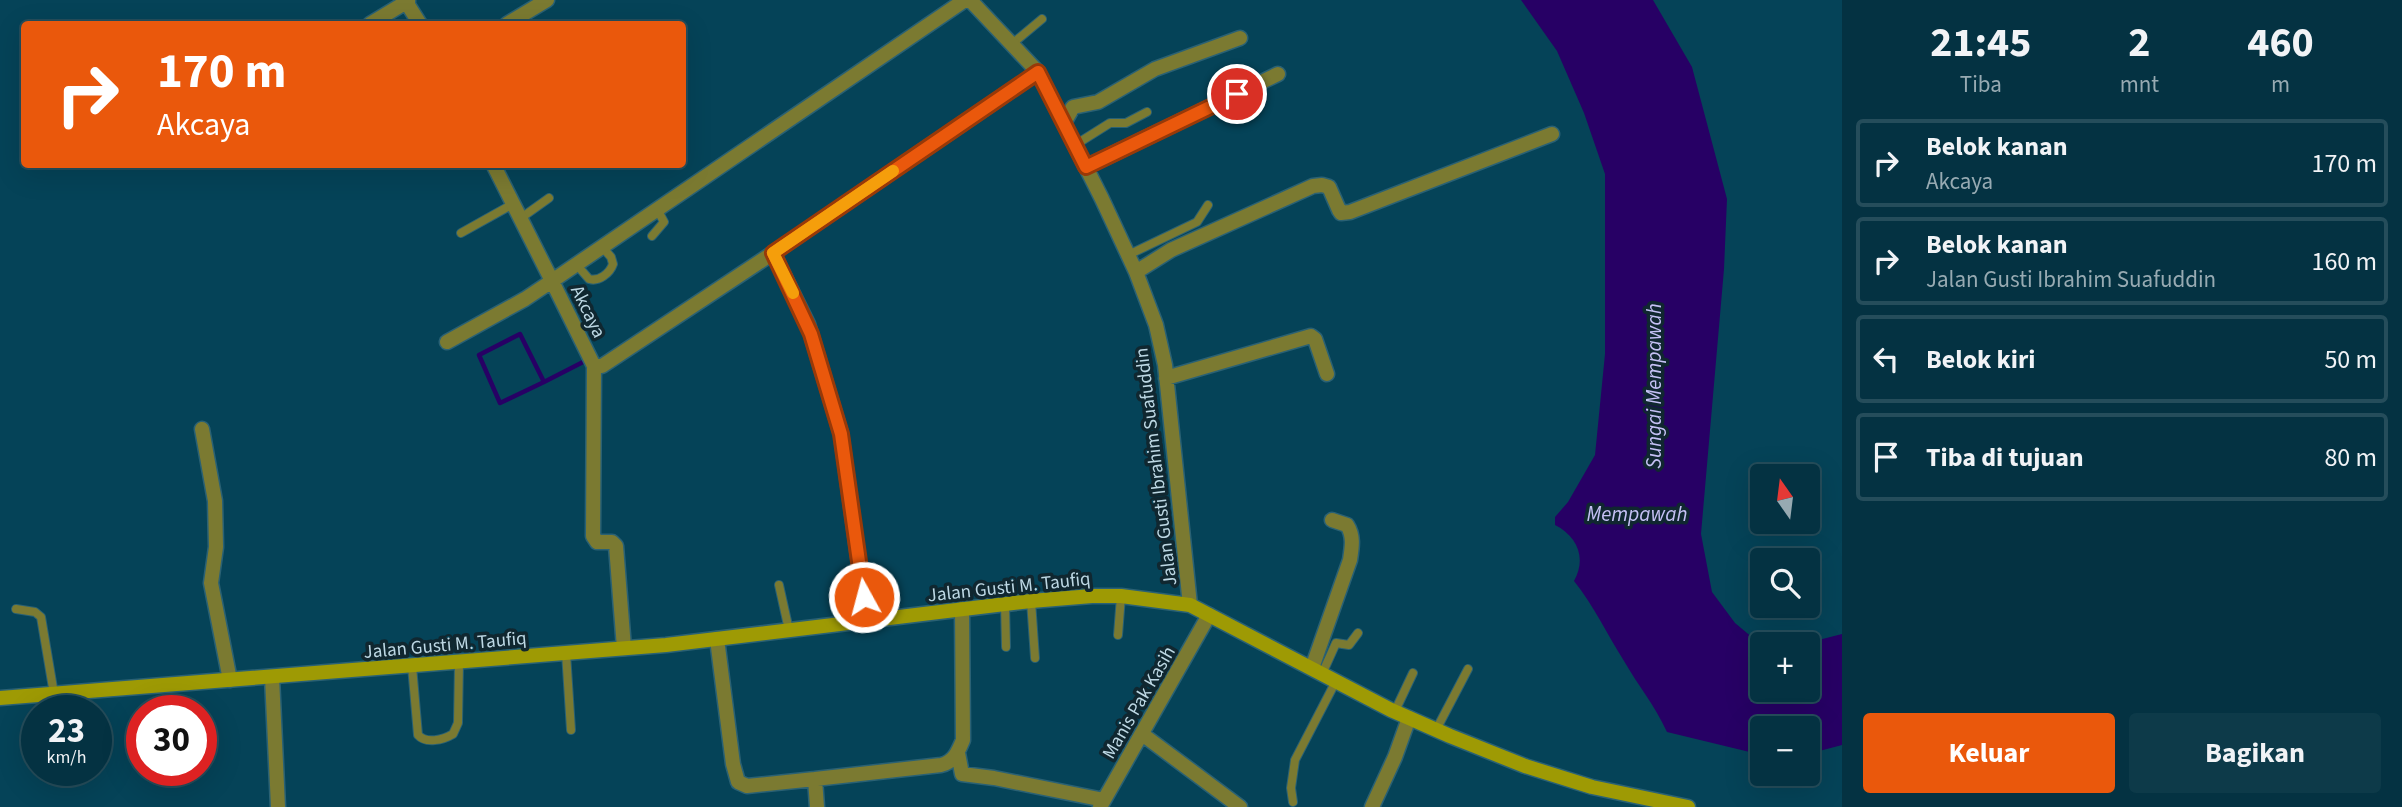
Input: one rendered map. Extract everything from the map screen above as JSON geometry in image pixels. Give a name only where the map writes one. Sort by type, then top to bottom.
[{"type":"main road","name":"Jalan Gusti M. Taufiq","points":[[0,698],[624,648],[1031,601],[1121,596],[1190,605],[1402,714],[1525,766],[1592,787],[1678,806]]},
{"type":"street","points":[[375,21],[408,0],[418,21]]},
{"type":"street","points":[[512,21],[547,0]]},
{"type":"street","name":"Jalan Gusti Ibrahim Suafuddin","points":[[973,1],[1038,72],[1136,272],[1156,325],[1166,378],[1190,605]]},
{"type":"street","name":"Akcaya","points":[[973,1],[552,281],[594,366],[602,366],[773,253],[1038,72]]},
{"type":"street","points":[[1064,123],[1073,107],[1098,103],[1155,69],[1240,38]]},
{"type":"street","points":[[1086,167],[1278,74]]},
{"type":"street","points":[[1136,272],[1171,250],[1313,186],[1329,187],[1341,213],[1350,212],[1552,134]]},
{"type":"street","points":[[447,342],[552,281],[495,168]]},
{"type":"street","points":[[773,253],[811,334],[841,434],[867,621]]},
{"type":"street","points":[[1166,378],[1311,336],[1315,339],[1326,374]]},
{"type":"street","points":[[594,366],[593,536],[596,541],[612,542],[616,546],[624,648]]},
{"type":"street","points":[[202,429],[215,501],[216,547],[211,583],[230,680]]},
{"type":"street","points":[[1317,671],[1350,560],[1353,541],[1347,525],[1332,520]]},
{"type":"street","points":[[962,609],[962,740],[958,753],[962,774],[994,778],[1102,804]]},
{"type":"street","name":"Manis Pak Kasih","points":[[1102,804],[1209,615]]},
{"type":"street","points":[[717,639],[733,764],[738,782],[747,786],[941,765],[948,763],[958,753]]},
{"type":"street","points":[[272,677],[278,807]]},
{"type":"street","points":[[1372,807],[1395,757],[1402,714]]},
{"type":"street","points":[[1142,734],[1240,807]]},
{"type":"street","points":[[815,779],[817,807]]},
{"type":"lane","points":[[1012,44],[1042,19]]},
{"type":"lane","points":[[1075,145],[1110,123],[1126,123],[1147,112]]},
{"type":"lane","points":[[521,218],[550,198]]},
{"type":"lane","points":[[461,233],[513,204]]},
{"type":"lane","points":[[1128,255],[1197,222],[1208,205]]},
{"type":"lane","points":[[653,236],[664,222],[657,209]]},
{"type":"lane","points":[[576,264],[589,279],[600,278],[610,271],[613,264],[611,257],[602,247]]},
{"type":"lane","points":[[779,584],[789,630]]},
{"type":"lane","points":[[1118,635],[1121,596]]},
{"type":"lane","points":[[1031,601],[1035,658]]},
{"type":"lane","points":[[1004,604],[1006,647]]},
{"type":"lane","points":[[16,609],[35,612],[41,617],[54,694]]},
{"type":"lane","points":[[1317,671],[1336,643],[1349,645],[1358,633]]},
{"type":"lane","points":[[566,653],[572,730]]},
{"type":"lane","points":[[412,666],[418,735],[425,740],[437,739],[453,734],[458,723],[458,662]]},
{"type":"lane","points":[[1436,730],[1468,669]]},
{"type":"lane","points":[[1402,714],[1413,673]]},
{"type":"lane","points":[[1293,802],[1295,760],[1336,681]]},
{"type":"water","name":"Mempawah","points":[[1521,0],[1653,0],[1692,67],[1727,199],[1724,269],[1701,534],[1712,592],[1735,623],[1750,636],[1750,702],[1820,702],[1820,640],[1842,634],[1842,745],[1820,751],[1820,716],[1750,716],[1750,752],[1667,732],[1574,581],[1580,564],[1578,548],[1569,535],[1555,525],[1555,517],[1568,502],[1595,455],[1605,354],[1605,174],[1584,113],[1557,51]]},
{"type":"waterway","points":[[544,382],[500,403],[479,355],[520,334],[544,382],[585,361]]},
{"type":"slow traffic","points":[[793,293],[773,253],[893,171]]},
{"type":"route","points":[[864,597],[841,434],[811,334],[773,253],[1038,72],[1086,167],[1237,94]]},
{"type":"water label","name":"Sungai Mempawah","points":[[1654,386]]}]
